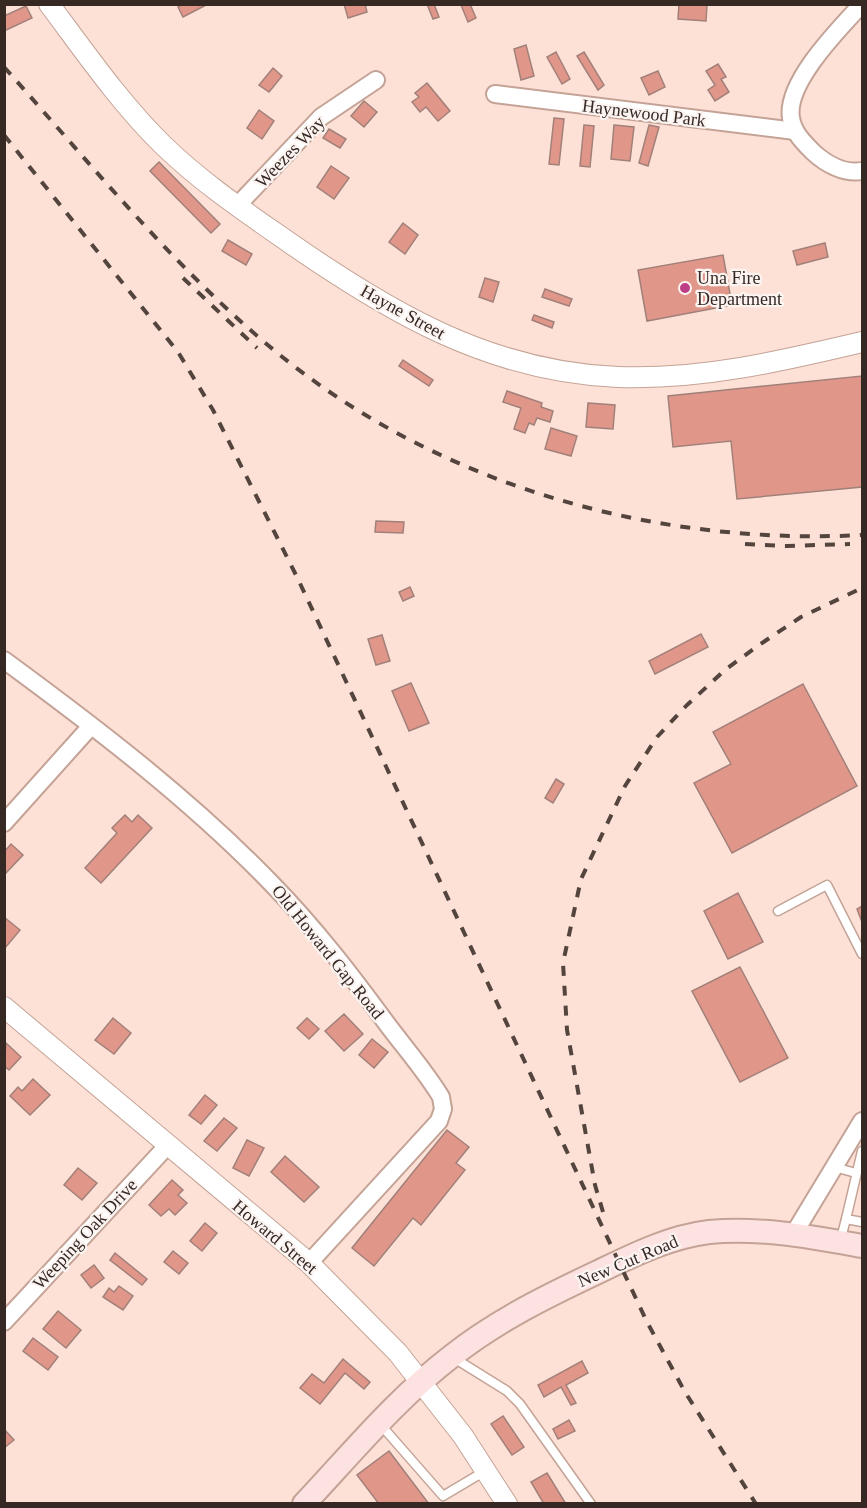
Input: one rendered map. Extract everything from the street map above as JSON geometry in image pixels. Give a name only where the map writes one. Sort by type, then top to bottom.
[{"type":"main road","name":"New Cut Road","points":[[304,1503],[421,1382],[451,1357],[497,1324],[658,1244],[708,1233],[733,1231],[793,1235],[862,1246]]},
{"type":"street","name":"Hayne Street","points":[[49,4],[136,116],[190,170],[237,206],[388,308],[439,333],[513,360],[576,372],[665,377],[714,373],[862,342]]},
{"type":"street","points":[[862,4],[830,40],[798,87],[790,108],[795,131],[802,142],[829,165],[843,170],[862,171]]},
{"type":"street","name":"Weezes Way","points":[[237,206],[321,117],[376,80]]},
{"type":"street","name":"Haynewood Park","points":[[495,94],[795,131]]},
{"type":"street","name":"Old Howard Gap Road","points":[[4,660],[91,726],[227,840],[273,885],[347,969],[441,1097],[443,1109],[439,1121],[309,1263]]},
{"type":"street","points":[[4,823],[91,726]]},
{"type":"street","name":"Howard Street","points":[[4,1007],[309,1263],[398,1353],[463,1436],[507,1503]]},
{"type":"street","points":[[793,1235],[862,1120]]},
{"type":"street","name":"Weeping Oak Drive","points":[[4,1322],[167,1146]]},
{"type":"lane","points":[[778,911],[827,885],[862,954]]},
{"type":"lane","points":[[840,1242],[862,1151]]},
{"type":"lane","points":[[834,1167],[856,1173]]},
{"type":"lane","points":[[846,1219],[862,1222]]},
{"type":"lane","points":[[451,1357],[507,1391],[520,1404],[591,1503]]},
{"type":"lane","points":[[380,1424],[443,1496],[485,1471]]},
{"type":"building","points":[[183,4],[208,4],[183,17],[178,7]]},
{"type":"building","points":[[344,4],[365,4],[367,12],[348,18]]},
{"type":"building","points":[[427,4],[434,4],[439,17],[433,19]]},
{"type":"building","points":[[470,4],[476,18],[468,22],[461,5]]},
{"type":"building","points":[[679,4],[707,4],[706,21],[678,19]]},
{"type":"building","points":[[26,6],[32,18],[4,31],[4,16]]},
{"type":"building","points":[[526,45],[534,76],[521,80],[514,49]]},
{"type":"building","points":[[556,52],[570,79],[562,84],[547,57]]},
{"type":"building","points":[[584,52],[604,85],[598,90],[577,56]]},
{"type":"building","points":[[718,64],[726,77],[721,79],[729,92],[715,101],[708,90],[715,85],[706,71]]},
{"type":"building","points":[[273,68],[282,76],[269,92],[259,85]]},
{"type":"building","points":[[658,71],[665,87],[649,95],[641,78]]},
{"type":"building","points":[[427,83],[450,111],[438,121],[426,107],[420,112],[412,102],[419,97],[415,93]]},
{"type":"building","points":[[364,101],[377,112],[364,127],[351,116]]},
{"type":"building","points":[[259,110],[274,121],[262,139],[247,128]]},
{"type":"building","points":[[554,118],[564,119],[559,165],[549,164]]},
{"type":"building","points":[[584,125],[594,126],[590,167],[580,166]]},
{"type":"building","points":[[614,125],[634,127],[630,161],[611,159]]},
{"type":"building","points":[[649,125],[659,127],[648,166],[639,163]]},
{"type":"building","points":[[329,129],[346,139],[340,148],[323,138]]},
{"type":"building","points":[[159,162],[220,224],[211,233],[150,171]]},
{"type":"building","points":[[331,166],[349,178],[334,199],[317,187]]},
{"type":"building","points":[[403,223],[418,235],[405,254],[389,242]]},
{"type":"building","points":[[228,240],[252,254],[246,265],[222,251]]},
{"type":"building","points":[[825,243],[828,257],[797,265],[793,251]]},
{"type":"building","name":"Una Fire Department","points":[[723,255],[732,305],[647,321],[638,270]]},
{"type":"building","points":[[485,278],[499,282],[493,302],[479,297]]},
{"type":"building","points":[[545,289],[572,299],[569,306],[542,297]]},
{"type":"building","points":[[534,315],[554,322],[552,328],[532,320]]},
{"type":"building","points":[[403,360],[433,380],[429,386],[399,366]]},
{"type":"building","points":[[862,376],[862,487],[737,499],[731,441],[673,447],[668,396]]},
{"type":"building","points":[[507,391],[542,403],[541,407],[553,411],[550,422],[537,418],[534,425],[529,423],[525,433],[514,429],[521,408],[503,402]]},
{"type":"building","points":[[588,403],[615,405],[613,429],[586,427]]},
{"type":"building","points":[[551,428],[577,436],[571,456],[545,449]]},
{"type":"building","points":[[376,521],[404,522],[403,533],[375,532]]},
{"type":"building","points":[[410,587],[414,596],[403,601],[399,592]]},
{"type":"building","points":[[701,634],[708,647],[655,674],[649,661]]},
{"type":"building","points":[[382,635],[390,661],[376,665],[368,639]]},
{"type":"building","points":[[411,683],[429,723],[409,731],[392,691]]},
{"type":"building","points":[[803,684],[857,786],[732,853],[694,783],[731,764],[713,732]]},
{"type":"building","points":[[556,779],[564,784],[553,803],[545,798]]},
{"type":"building","points":[[125,815],[132,822],[138,815],[152,828],[101,883],[85,868],[117,833],[112,828]]},
{"type":"building","points":[[11,844],[23,855],[4,875],[4,852]]},
{"type":"building","points":[[738,893],[763,942],[728,959],[704,911]]},
{"type":"building","points":[[862,906],[862,922],[857,909]]},
{"type":"building","points":[[4,917],[20,930],[5,948],[4,947]]},
{"type":"building","points":[[740,967],[788,1058],[740,1082],[692,991]]},
{"type":"building","points":[[344,1014],[363,1034],[344,1051],[325,1031]]},
{"type":"building","points":[[113,1018],[131,1033],[114,1054],[95,1040]]},
{"type":"building","points":[[307,1018],[319,1029],[309,1039],[297,1028]]},
{"type":"building","points":[[372,1039],[388,1052],[374,1068],[359,1055]]},
{"type":"building","points":[[6,1043],[21,1057],[9,1070],[4,1066]]},
{"type":"building","points":[[33,1079],[50,1095],[30,1115],[10,1096],[18,1087],[22,1091]]},
{"type":"building","points":[[205,1095],[217,1105],[201,1124],[189,1115]]},
{"type":"building","points":[[224,1118],[237,1128],[217,1151],[204,1141]]},
{"type":"building","points":[[447,1130],[469,1147],[456,1163],[465,1170],[421,1225],[413,1218],[374,1266],[352,1248]]},
{"type":"building","points":[[247,1140],[264,1148],[249,1176],[233,1168]]},
{"type":"building","points":[[285,1156],[319,1187],[304,1202],[271,1172]]},
{"type":"building","points":[[78,1168],[97,1183],[82,1200],[64,1185]]},
{"type":"building","points":[[172,1180],[183,1190],[178,1195],[187,1203],[175,1215],[169,1209],[161,1216],[149,1205]]},
{"type":"building","points":[[205,1223],[217,1233],[202,1251],[190,1241]]},
{"type":"building","points":[[173,1251],[188,1263],[179,1274],[164,1262]]},
{"type":"building","points":[[115,1253],[147,1279],[142,1285],[110,1260]]},
{"type":"building","points":[[94,1265],[104,1278],[91,1288],[81,1275]]},
{"type":"building","points":[[119,1286],[133,1296],[123,1310],[103,1297],[109,1288],[114,1292]]},
{"type":"building","points":[[58,1311],[81,1330],[66,1348],[43,1329]]},
{"type":"building","points":[[33,1338],[58,1357],[48,1370],[23,1351]]},
{"type":"building","points":[[343,1359],[370,1382],[364,1389],[345,1373],[320,1404],[300,1388],[312,1374],[324,1383]]},
{"type":"building","points":[[582,1361],[588,1373],[566,1385],[576,1403],[571,1405],[561,1387],[544,1397],[538,1385]]},
{"type":"building","points":[[503,1416],[524,1447],[512,1455],[491,1424]]},
{"type":"building","points":[[569,1420],[575,1431],[558,1439],[553,1429]]},
{"type":"building","points":[[4,1429],[14,1440],[4,1448]]},
{"type":"building","points":[[389,1451],[429,1504],[379,1504],[357,1475]]},
{"type":"building","points":[[547,1473],[566,1504],[544,1504],[531,1482]]},
{"type":"railway","points":[[4,67],[132,212],[233,314],[269,346],[333,394],[401,435],[473,469],[548,496],[625,516],[703,530],[783,536],[862,535]]},
{"type":"railway","points":[[4,135],[178,352],[213,410],[297,577],[647,1322],[685,1392],[756,1504]]},
{"type":"railway","points":[[183,278],[257,348]]},
{"type":"railway","points":[[745,544],[787,546],[850,544]]},
{"type":"railway","points":[[603,1212],[595,1185],[567,1030],[563,963],[581,879],[625,786],[657,737],[687,705],[725,670],[759,645],[801,617],[862,588]]},
{"type":"place","name":"Una Fire Department","points":[[685,288]]}]
